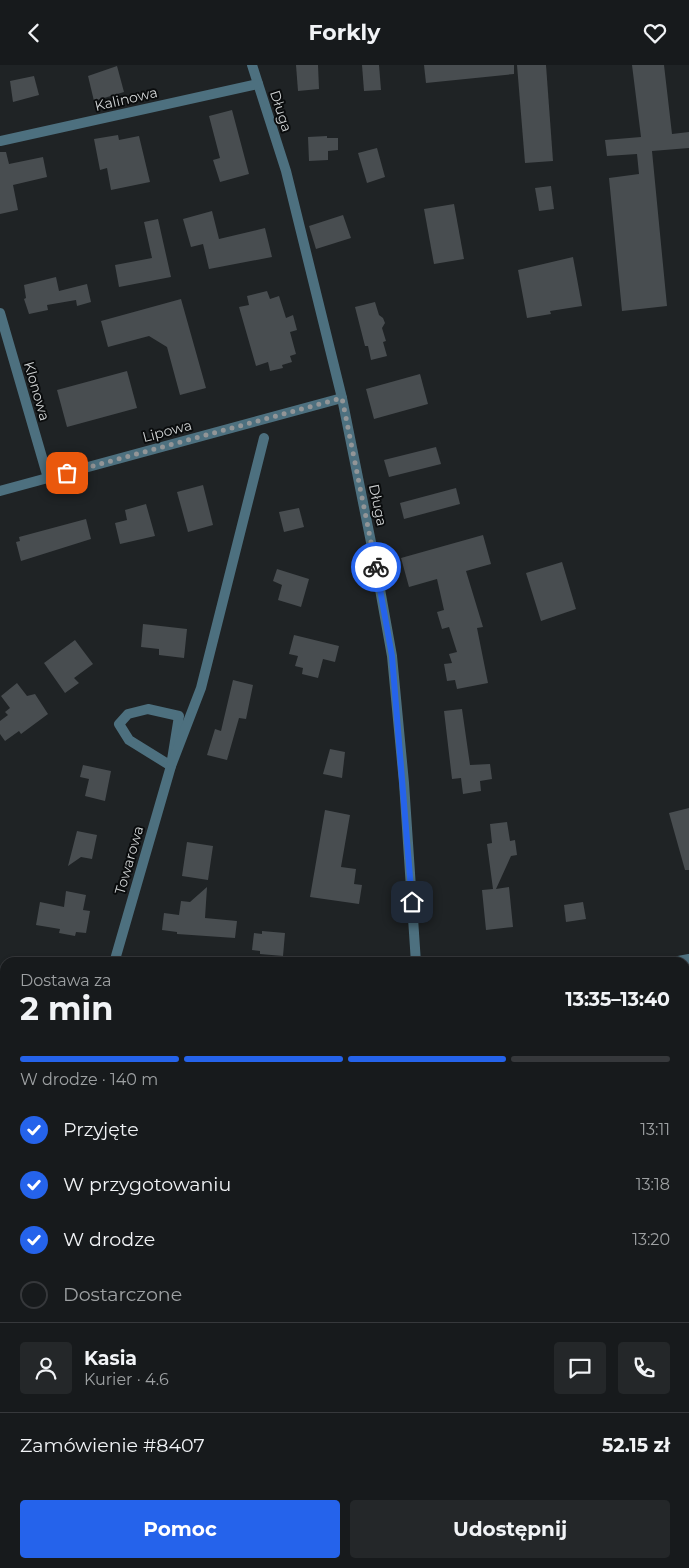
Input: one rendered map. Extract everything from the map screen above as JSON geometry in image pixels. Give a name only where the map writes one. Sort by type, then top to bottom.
[{"type":"street","name":"Długa","points":[[252,65],[286,171],[342,398],[392,656],[404,783],[416,957]]},
{"type":"street","name":"Kalinowa","points":[[0,141],[258,84]]},
{"type":"street","name":"Klonowa","points":[[0,313],[48,478]]},
{"type":"street","name":"Lipowa","points":[[0,491],[342,398]]},
{"type":"street","name":"Towarowa","points":[[116,957],[171,766],[201,688],[264,438]]},
{"type":"street","name":"Towarowa","points":[[148,709],[179,716],[171,766],[128,740],[119,724],[128,714],[148,709]]},
{"type":"building","points":[[296,65],[318,65],[319,89],[298,91]]},
{"type":"building","points":[[362,65],[379,65],[381,90],[364,91]]},
{"type":"building","points":[[424,65],[514,65],[514,74],[426,83]]},
{"type":"building","points":[[517,65],[546,65],[553,161],[525,163]]},
{"type":"building","points":[[632,65],[664,65],[672,134],[689,132],[689,148],[652,151],[667,306],[622,311],[609,178],[639,174],[637,154],[607,156],[605,140],[641,137]]},
{"type":"building","points":[[117,66],[124,92],[94,101],[88,76]]},
{"type":"building","points":[[34,76],[39,95],[13,102],[10,81]]},
{"type":"building","points":[[232,110],[249,174],[220,182],[213,160],[220,158],[209,116]]},
{"type":"building","points":[[118,135],[119,140],[139,136],[150,182],[111,190],[107,168],[100,170],[94,139]]},
{"type":"building","points":[[327,136],[327,138],[338,138],[338,150],[328,151],[328,160],[309,161],[308,137]]},
{"type":"building","points":[[377,148],[385,177],[367,183],[358,153]]},
{"type":"building","points":[[0,152],[6,152],[9,164],[43,157],[47,177],[13,185],[18,210],[0,214]]},
{"type":"building","points":[[551,186],[554,209],[539,211],[535,188]]},
{"type":"building","points":[[454,204],[464,259],[434,264],[424,209]]},
{"type":"building","points":[[212,211],[219,239],[265,228],[272,257],[209,269],[203,244],[191,247],[183,219]]},
{"type":"building","points":[[343,215],[351,238],[316,249],[309,226]]},
{"type":"building","points":[[158,219],[171,277],[119,287],[115,265],[152,258],[144,222]]},
{"type":"building","points":[[573,257],[582,306],[550,311],[551,314],[527,318],[518,270]]},
{"type":"building","points":[[56,277],[59,291],[87,284],[91,302],[77,306],[76,300],[47,305],[48,310],[29,314],[24,299],[26,298],[24,285]]},
{"type":"building","points":[[267,291],[270,299],[279,296],[286,318],[293,315],[297,330],[290,332],[296,354],[290,356],[292,362],[282,365],[283,368],[270,371],[268,362],[256,366],[239,307],[249,305],[247,296]]},
{"type":"building","points":[[181,299],[206,388],[180,395],[167,347],[149,336],[108,347],[101,321]]},
{"type":"building","points":[[375,302],[379,315],[385,323],[382,328],[386,341],[383,342],[387,356],[371,360],[368,346],[365,346],[355,307]]},
{"type":"building","points":[[127,371],[137,408],[67,427],[57,390]]},
{"type":"building","points":[[420,374],[428,404],[374,419],[366,389]]},
{"type":"building","points":[[436,447],[441,464],[389,477],[384,460]]},
{"type":"building","points":[[203,485],[213,525],[188,532],[177,492]]},
{"type":"building","points":[[456,488],[460,504],[404,519],[400,503]]},
{"type":"building","points":[[146,504],[155,536],[120,544],[115,523],[127,520],[125,510]]},
{"type":"building","points":[[299,508],[304,527],[284,532],[279,512]]},
{"type":"building","points":[[86,519],[91,539],[21,561],[16,542],[20,541],[19,537]]},
{"type":"building","points":[[483,535],[491,564],[466,571],[483,627],[477,628],[488,683],[457,689],[455,680],[447,681],[444,664],[452,663],[449,654],[457,652],[449,627],[442,629],[437,612],[444,610],[437,579],[409,587],[401,558]]},
{"type":"building","points":[[562,562],[576,609],[541,621],[526,573]]},
{"type":"building","points":[[277,569],[309,579],[301,607],[278,600],[282,585],[273,581]]},
{"type":"building","points":[[143,624],[187,629],[184,658],[159,655],[159,649],[141,647]]},
{"type":"building","points":[[294,635],[339,646],[335,662],[323,659],[318,678],[302,674],[303,668],[295,666],[298,656],[289,654]]},
{"type":"building","points":[[75,640],[93,664],[74,678],[79,683],[65,693],[44,663]]},
{"type":"building","points":[[233,680],[253,685],[246,719],[239,718],[227,760],[207,755],[215,729],[221,731]]},
{"type":"building","points":[[17,683],[27,696],[35,694],[48,714],[21,734],[19,731],[5,741],[0,734],[0,721],[8,715],[5,712],[10,708],[1,696]]},
{"type":"building","points":[[462,709],[470,765],[490,764],[492,779],[480,781],[481,791],[463,794],[461,778],[452,779],[444,711]]},
{"type":"building","points":[[330,749],[345,752],[342,778],[323,774]]},
{"type":"building","points":[[83,765],[111,771],[105,801],[85,796],[89,779],[80,777]]},
{"type":"building","points":[[689,808],[689,870],[685,870],[669,813]]},
{"type":"building","points":[[325,810],[350,815],[341,867],[356,869],[354,884],[362,885],[359,904],[310,897]]},
{"type":"building","points":[[507,822],[510,841],[515,840],[517,855],[511,856],[496,889],[509,887],[513,927],[486,930],[482,890],[493,889],[487,844],[492,843],[490,824]]},
{"type":"building","points":[[77,831],[97,835],[92,859],[81,857],[68,866]]},
{"type":"building","points":[[187,842],[213,846],[208,880],[182,876]]},
{"type":"building","points":[[207,887],[205,918],[237,921],[235,938],[177,934],[177,932],[162,930],[164,913],[179,915],[181,901],[190,902]]},
{"type":"building","points":[[66,891],[86,895],[83,910],[90,911],[86,933],[76,932],[75,936],[59,933],[60,929],[36,925],[40,902],[64,907]]},
{"type":"building","points":[[583,902],[586,919],[566,922],[564,905]]},
{"type":"building","points":[[262,931],[285,933],[283,956],[260,954],[260,951],[252,950],[254,933],[262,934]]},
{"type":"way so far","points":[[67,473],[342,398],[376,567]]},
{"type":"route","points":[[376,567],[392,656],[404,783],[412,902]]}]
